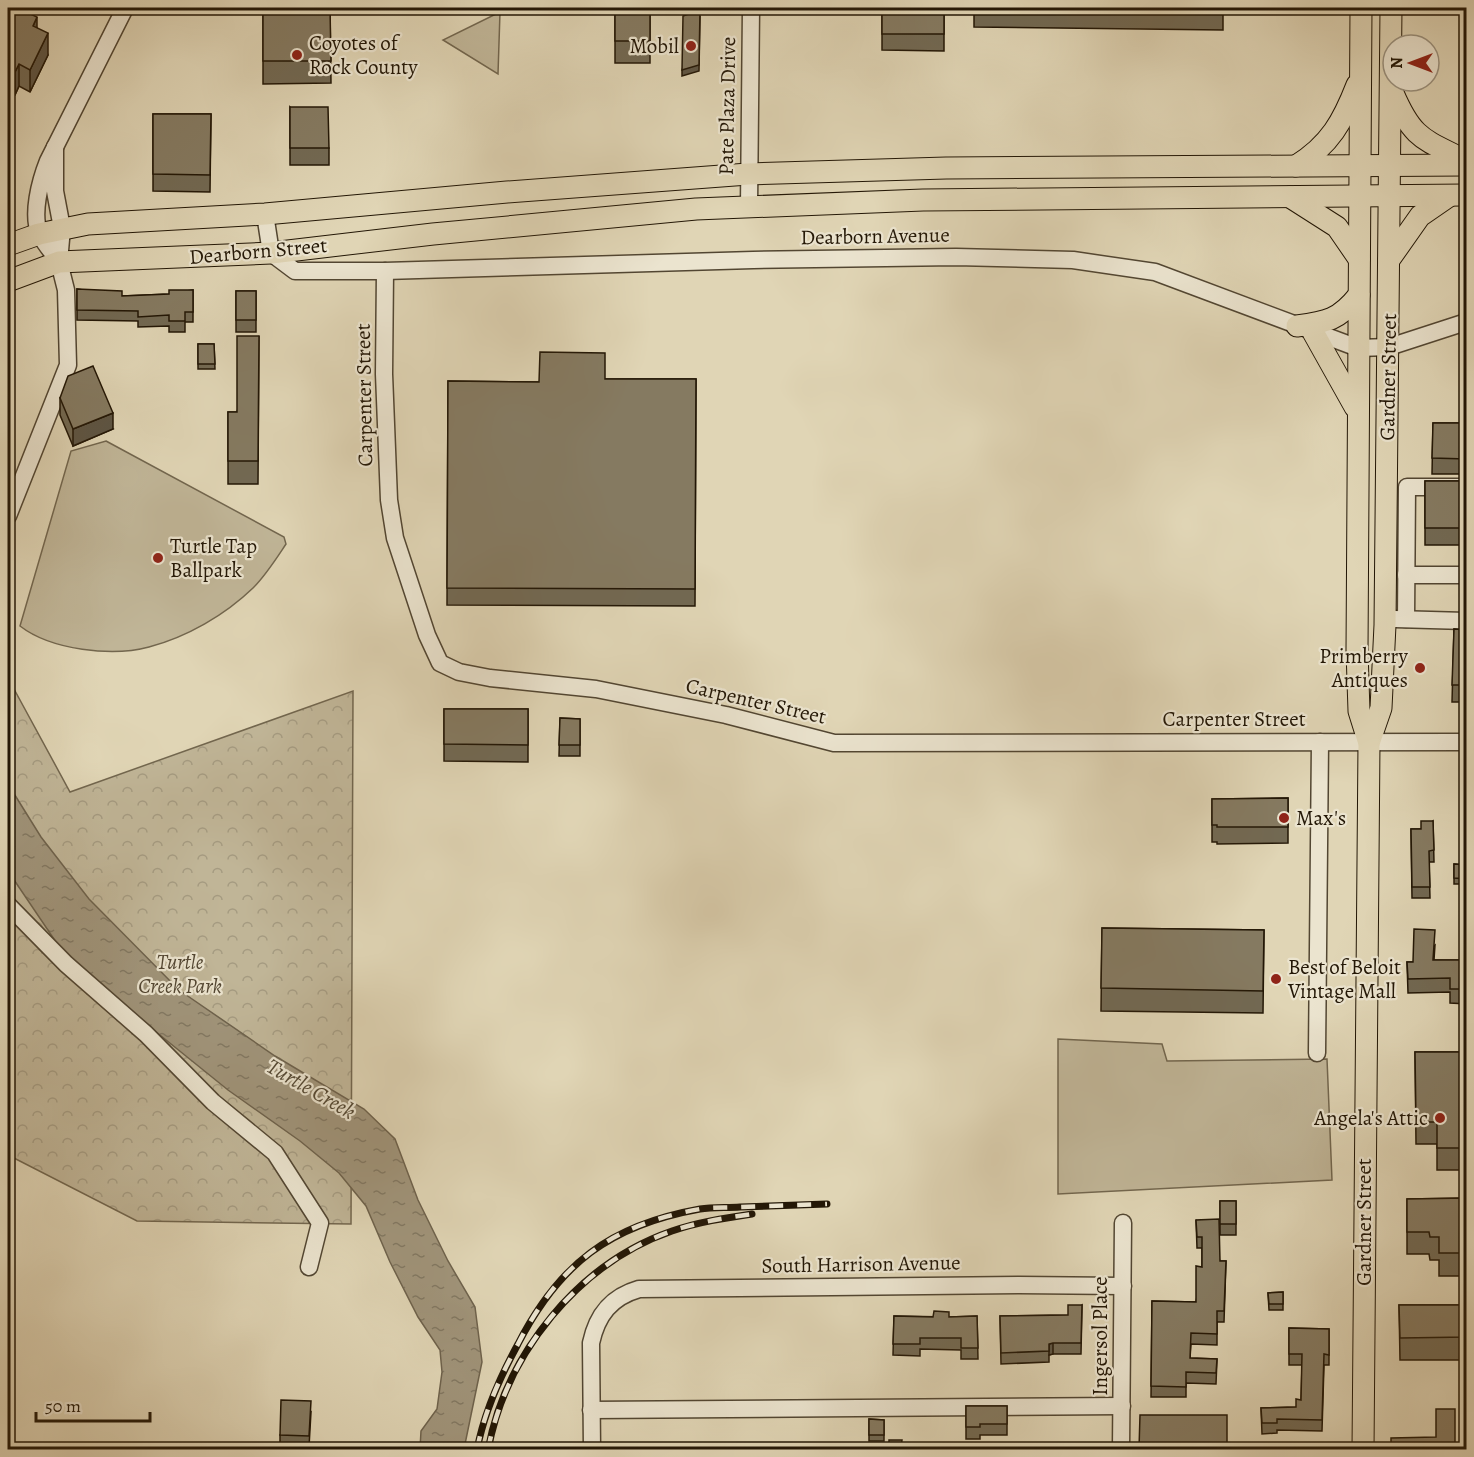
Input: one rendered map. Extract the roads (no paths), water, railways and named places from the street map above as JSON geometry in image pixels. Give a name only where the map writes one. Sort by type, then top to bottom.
[{"type":"main road","name":"Gardner Street","points":[[1361,8],[1357,651],[1359,711],[1369,743],[1363,1449]]},
{"type":"main road","name":"Gardner Street","points":[[1391,8],[1391,33]]},
{"type":"main road","points":[[1296,166],[1320,149],[1333,134],[1352,97],[1361,73]]},
{"type":"main road","name":"Gardner Street","points":[[1369,743],[1381,708],[1385,619],[1397,528],[1389,346],[1390,93]]},
{"type":"main road","points":[[1393,93],[1402,115],[1417,134],[1427,142],[1467,163]]},
{"type":"main road","name":"Dearborn Street","points":[[8,245],[39,234],[88,224],[265,214],[507,192],[748,174],[946,168],[1389,167],[1467,163]]},
{"type":"main road","name":"Dearborn Street","points":[[8,281],[59,262],[271,254],[511,226],[696,209],[923,200],[1458,195]]},
{"type":"main road","points":[[1389,260],[1420,216],[1458,195]]},
{"type":"main road","points":[[1290,197],[1337,227],[1359,260]]},
{"type":"main road","points":[[1357,411],[1305,329],[1338,316],[1347,310],[1359,295]]},
{"type":"street","points":[[59,262],[39,234],[37,213],[40,183],[55,147],[125,8],[136,8]]},
{"type":"street","name":"Pate Plaza Drive","points":[[749,206],[751,8]]},
{"type":"street","points":[[8,516],[68,365],[66,290],[59,262],[62,228],[55,191],[55,147]]},
{"type":"street","points":[[265,214],[271,254]]},
{"type":"street","name":"Dearborn Avenue","points":[[271,254],[295,271],[385,271],[753,260],[956,257],[1073,260],[1155,272],[1358,348],[1389,346],[1467,322]]},
{"type":"street","name":"Carpenter Street","points":[[385,271],[384,374],[389,500],[395,538],[427,635],[440,663],[459,672],[490,678],[596,689],[726,715],[834,743],[1467,742]]},
{"type":"street","points":[[1406,619],[1406,575],[1397,528],[1407,487],[1467,487]]},
{"type":"street","points":[[1406,575],[1467,575]]},
{"type":"street","points":[[1385,619],[1467,621]]},
{"type":"street","points":[[1317,1053],[1320,742]]},
{"type":"street","points":[[11,914],[146,1034],[213,1102],[275,1153],[320,1223],[309,1267]]},
{"type":"street","name":"Ingersol Place","points":[[1121,1449],[1123,1223]]},
{"type":"street","name":"South Harrison Avenue","points":[[591,1410],[591,1343],[598,1320],[606,1309],[624,1293],[639,1289],[1123,1286]]},
{"type":"street","points":[[592,1449],[591,1410],[1122,1406]]},
{"type":"water","name":"Turtle Creek","points":[[8,784],[41,837],[89,899],[179,990],[275,1056],[364,1109],[395,1139],[418,1200],[448,1261],[475,1307],[482,1362],[464,1449],[420,1449],[421,1431],[437,1409],[442,1372],[440,1350],[418,1317],[390,1262],[366,1206],[339,1173],[300,1141],[228,1090],[145,1023],[62,951],[8,871]]},
{"type":"railway","points":[[477,1450],[493,1395],[511,1356],[534,1316],[551,1291],[591,1252],[639,1226],[668,1216],[700,1209],[827,1204]]},
{"type":"railway","points":[[488,1450],[497,1414],[511,1379],[552,1316],[578,1289],[607,1265],[638,1246],[672,1231],[752,1214]]},
{"type":"place","name":"Mobil","points":[[691,46]]},
{"type":"place","name":"Coyotes of Rock County","points":[[297,55]]},
{"type":"place","name":"Turtle Tap Ballpark","points":[[158,558]]},
{"type":"place","name":"Primberry Antiques","points":[[1420,668]]},
{"type":"place","name":"Max's","points":[[1284,818]]},
{"type":"place","name":"Best of Beloit Vintage Mall","points":[[1276,979]]},
{"type":"place","name":"Angela's Attic","points":[[1440,1118]]},
{"type":"park label","name":"Turtle Creek Park","points":[[180,974]]}]
